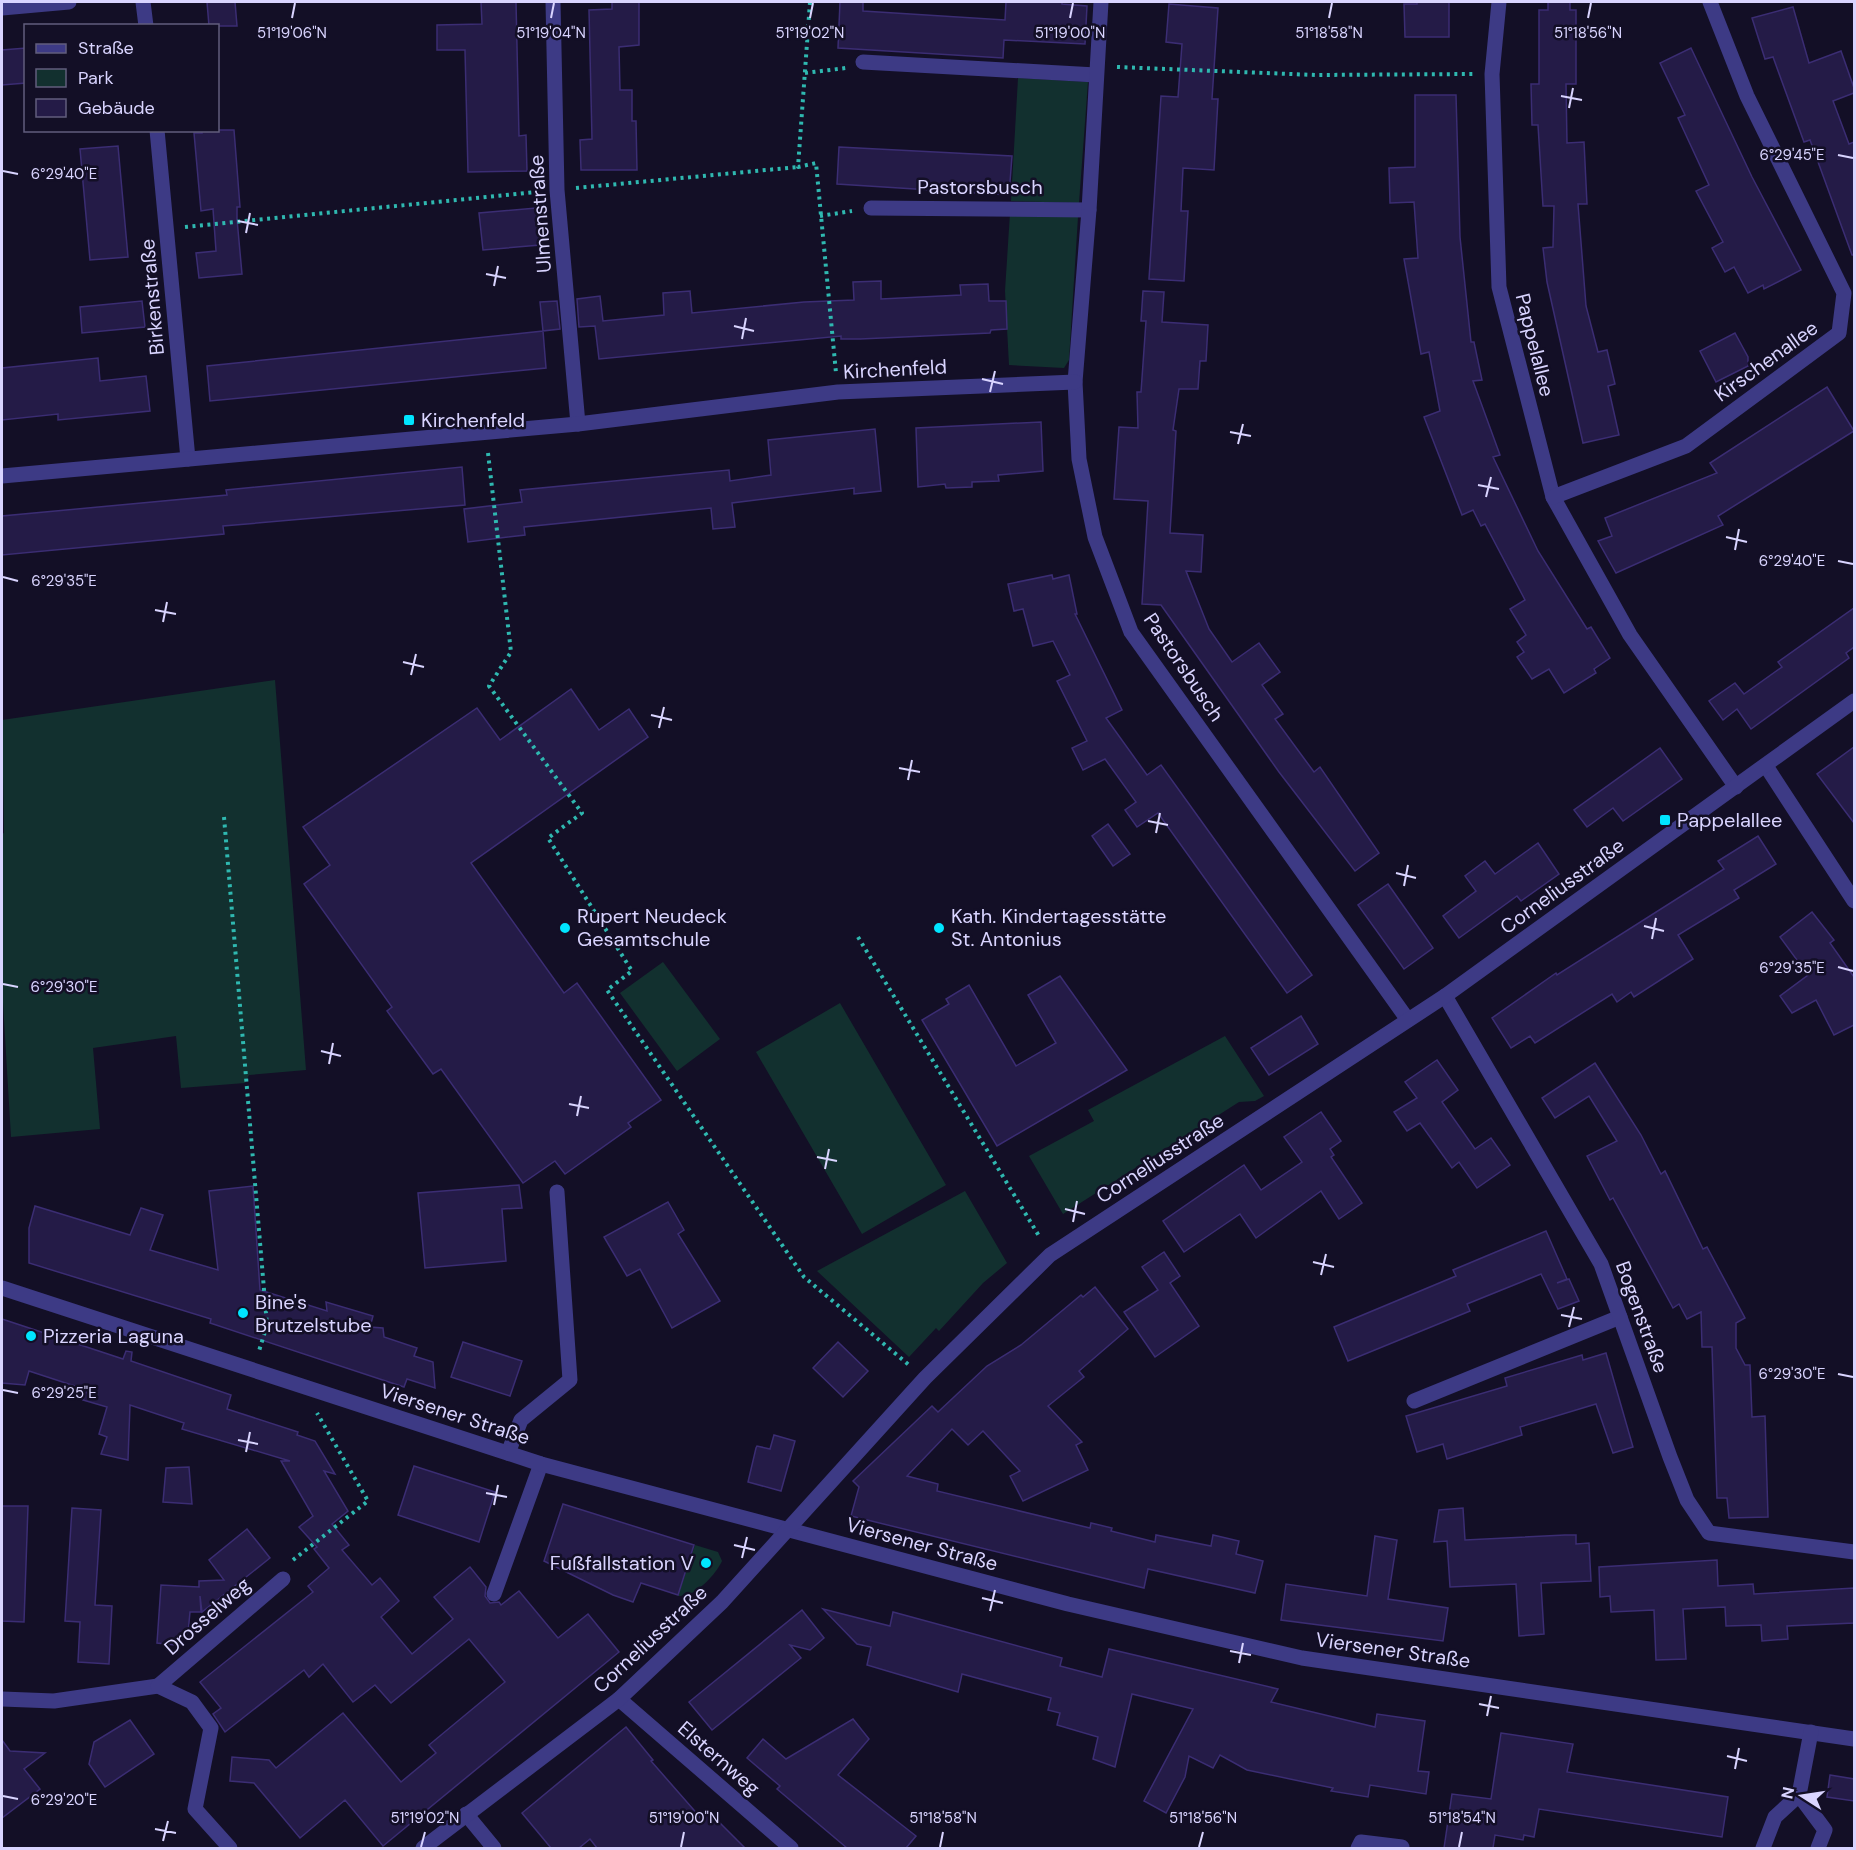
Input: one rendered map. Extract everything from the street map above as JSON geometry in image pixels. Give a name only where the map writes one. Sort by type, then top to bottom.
[{"type":"street","points":[[2,8],[69,2]]},
{"type":"street","points":[[143,2],[146,24]]},
{"type":"street","name":"Ulmenstraße","points":[[553,2],[557,190],[578,424]]},
{"type":"street","name":"Pastorsbusch","points":[[1101,2],[1089,210],[1075,382],[1079,459],[1095,537],[1131,632],[1408,1020]]},
{"type":"street","name":"Pappelallee","points":[[1499,2],[1492,74],[1499,287],[1553,497],[1630,635],[1736,787]]},
{"type":"street","name":"Kirschenallee","points":[[1553,497],[1686,446],[1839,333],[1844,293],[1747,96],[1710,2]]},
{"type":"street","points":[[863,62],[1096,75]]},
{"type":"street","name":"Birkenstraße","points":[[157,132],[188,459]]},
{"type":"street","name":"Pastorsbusch","points":[[871,208],[1089,210]]},
{"type":"street","name":"Kirchenfeld","points":[[2,476],[578,424],[838,392],[1075,382]]},
{"type":"street","name":"Corneliusstraße","points":[[423,1848],[619,1699],[722,1602],[925,1378],[1050,1255],[1445,996],[1854,701]]},
{"type":"street","points":[[1766,766],[1854,902]]},
{"type":"street","name":"Bogenstraße","points":[[1445,996],[1601,1264],[1670,1458],[1687,1500],[1709,1533],[1854,1552]]},
{"type":"street","points":[[508,1453],[521,1420],[570,1380],[557,1192]]},
{"type":"street","name":"Viersener Straße","points":[[2,1288],[541,1464],[1068,1604],[1302,1658],[1854,1739]]},
{"type":"street","points":[[1414,1401],[1620,1317]]},
{"type":"street","points":[[494,1594],[541,1464]]},
{"type":"street","name":"Drosselweg","points":[[158,1686],[284,1579]]},
{"type":"street","points":[[2,1699],[54,1701],[158,1686],[192,1702],[211,1728],[195,1809],[231,1848]]},
{"type":"street","name":"Elsternweg","points":[[619,1699],[791,1848]]},
{"type":"street","points":[[1763,1848],[1775,1818],[1799,1795],[1810,1732]]},
{"type":"street","points":[[1799,1795],[1825,1830],[1818,1848]]},
{"type":"street","points":[[466,1814],[494,1848]]},
{"type":"street","points":[[1358,1848],[1361,1842],[1402,1847]]},
{"type":"path","points":[[798,166],[810,2]]},
{"type":"path","points":[[805,73],[837,70],[863,62]]},
{"type":"path","points":[[1096,75],[1114,67],[1315,75],[1492,74]]},
{"type":"path","points":[[167,229],[816,163],[838,392]]},
{"type":"path","points":[[820,216],[871,208]]},
{"type":"path","points":[[486,432],[511,652],[489,686],[582,813],[548,838],[632,971],[607,990],[804,1277],[925,1378]]},
{"type":"path","points":[[224,817],[267,1325],[252,1371]]},
{"type":"path","points":[[858,937],[1050,1255]]},
{"type":"path","points":[[284,1579],[289,1564],[368,1501],[302,1386]]},
{"type":"green space","points":[[1018,78],[1088,82],[1079,203],[1011,201]]},
{"type":"green space","points":[[1010,213],[1078,217],[1069,360],[1064,368],[1009,365],[1005,291]]},
{"type":"green space","points":[[275,680],[306,1070],[249,1075],[245,1083],[181,1088],[176,1036],[93,1048],[100,1129],[11,1137],[2,986],[2,834],[4,833],[2,720]]},
{"type":"green space","points":[[663,962],[720,1039],[677,1071],[620,993]]},
{"type":"green space","points":[[840,1003],[946,1185],[862,1234],[756,1052]]},
{"type":"green space","points":[[1225,1036],[1264,1096],[1255,1101],[1239,1102],[1063,1214],[1029,1156],[1094,1121],[1088,1110]]},
{"type":"green space","points":[[965,1191],[1007,1263],[983,1283],[939,1331],[936,1328],[909,1357],[817,1271]]},
{"type":"green space","points":[[695,1545],[718,1552],[722,1561],[710,1578],[698,1589],[685,1596],[678,1596]]},
{"type":"building","points":[[207,2],[235,2],[237,26],[209,24]]},
{"type":"building","points":[[481,2],[516,2],[519,136],[526,135],[527,171],[468,172],[465,50],[437,50],[437,25],[482,24]]},
{"type":"building","points":[[612,2],[639,2],[639,45],[619,47],[620,90],[632,90],[632,121],[636,121],[637,170],[581,170],[580,140],[592,139],[589,10],[612,9]]},
{"type":"building","points":[[840,2],[863,2],[863,11],[1005,20],[1006,2],[1062,2],[1062,4],[1087,6],[1085,44],[1004,40],[1003,58],[838,48]]},
{"type":"building","points":[[1417,2],[1449,2],[1449,37],[1405,37],[1404,4],[1417,4]]},
{"type":"building","points":[[1548,2],[1570,2],[1570,10],[1576,10],[1576,84],[1566,84],[1567,143],[1584,142],[1587,204],[1578,204],[1586,306],[1598,352],[1607,350],[1615,384],[1608,386],[1619,435],[1583,443],[1547,282],[1543,248],[1553,247],[1554,206],[1543,206],[1538,125],[1532,125],[1531,84],[1539,84],[1539,10],[1548,10]]},
{"type":"building","points":[[1169,4],[1218,8],[1212,99],[1218,99],[1214,170],[1183,168],[1181,211],[1188,211],[1184,281],[1149,279],[1161,96],[1178,97],[1182,44],[1166,42]]},
{"type":"building","points":[[1793,7],[1809,63],[1841,51],[1854,88],[1854,93],[1833,101],[1849,144],[1854,142],[1854,255],[1852,255],[1810,140],[1804,142],[1773,57],[1765,59],[1752,18]]},
{"type":"building","points":[[24,48],[24,83],[2,85],[2,50]]},
{"type":"building","points":[[1691,48],[1752,177],[1801,270],[1764,289],[1763,285],[1748,293],[1734,267],[1725,272],[1712,248],[1723,242],[1696,191],[1709,185],[1678,118],[1685,115],[1660,63]]},
{"type":"building","points":[[1415,95],[1456,95],[1460,237],[1471,342],[1474,342],[1482,380],[1473,381],[1500,455],[1493,457],[1538,551],[1587,629],[1591,627],[1610,658],[1594,669],[1596,673],[1564,693],[1549,669],[1532,679],[1517,657],[1524,652],[1517,642],[1526,635],[1510,609],[1525,600],[1485,524],[1481,526],[1473,510],[1462,515],[1424,417],[1440,411],[1429,352],[1421,354],[1404,259],[1418,258],[1414,202],[1390,203],[1389,168],[1415,167]]},
{"type":"building","points":[[234,130],[240,207],[237,207],[237,219],[242,274],[199,278],[196,253],[216,251],[213,209],[201,211],[194,133]]},
{"type":"building","points":[[118,146],[128,257],[90,260],[80,149]]},
{"type":"building","points":[[839,147],[1012,156],[1009,195],[837,184]]},
{"type":"building","points":[[536,208],[540,245],[483,250],[479,213]]},
{"type":"building","points":[[881,281],[881,299],[961,295],[960,285],[988,284],[989,301],[1006,301],[1007,329],[991,330],[990,333],[860,339],[841,339],[841,336],[599,359],[595,326],[579,327],[577,299],[600,296],[603,321],[664,315],[663,293],[690,291],[692,313],[804,302],[854,300],[853,282]]},
{"type":"building","points":[[1143,291],[1164,292],[1162,322],[1208,325],[1206,361],[1200,361],[1198,389],[1179,389],[1173,430],[1176,431],[1170,533],[1203,535],[1201,572],[1186,571],[1209,629],[1232,662],[1259,643],[1280,672],[1262,685],[1283,714],[1275,719],[1314,772],[1320,767],[1379,853],[1355,871],[1279,772],[1161,605],[1142,604],[1148,501],[1114,499],[1119,427],[1138,428],[1137,392],[1141,392],[1146,321],[1141,321]]},
{"type":"building","points":[[142,301],[145,327],[82,333],[80,307]]},
{"type":"building","points":[[557,301],[560,329],[543,331],[540,302]]},
{"type":"building","points":[[543,331],[546,368],[210,401],[207,366]]},
{"type":"building","points":[[1735,333],[1748,357],[1748,366],[1716,382],[1700,351]]},
{"type":"building","points":[[98,358],[100,381],[146,376],[150,411],[58,420],[58,414],[2,420],[2,368]]},
{"type":"building","points":[[1827,387],[1854,431],[1718,516],[1723,525],[1616,573],[1598,541],[1612,536],[1605,518],[1717,473],[1710,463]]},
{"type":"building","points":[[1041,422],[1043,471],[998,475],[999,481],[972,482],[972,487],[946,488],[945,484],[918,487],[916,428]]},
{"type":"building","points":[[875,429],[881,491],[854,494],[854,488],[732,503],[735,527],[713,529],[711,508],[524,527],[525,535],[468,542],[464,509],[522,502],[520,490],[729,470],[730,481],[771,475],[768,440]]},
{"type":"building","points":[[462,467],[465,505],[223,526],[224,534],[2,555],[2,516],[227,495],[226,490]]},
{"type":"building","points":[[1052,575],[1053,579],[1069,575],[1077,614],[1075,614],[1122,710],[1106,718],[1147,775],[1161,765],[1312,975],[1287,993],[1158,813],[1137,827],[1125,810],[1136,802],[1105,759],[1083,770],[1072,748],[1087,741],[1057,681],[1070,675],[1053,641],[1033,646],[1023,609],[1014,611],[1008,584]]},
{"type":"building","points":[[1854,608],[1854,647],[1846,653],[1849,658],[1751,729],[1737,709],[1723,720],[1709,701],[1735,683],[1744,694],[1782,667],[1778,662]]},
{"type":"building","points":[[571,689],[599,730],[629,709],[648,737],[471,863],[564,993],[577,983],[661,1100],[628,1123],[631,1127],[565,1174],[555,1161],[523,1183],[441,1069],[433,1074],[387,1011],[392,1007],[304,884],[330,865],[303,827],[477,708],[500,740]]},
{"type":"building","points":[[1854,747],[1854,823],[1817,774]]},
{"type":"building","points":[[1660,748],[1682,779],[1623,821],[1613,808],[1587,827],[1574,810]]},
{"type":"building","points":[[1108,824],[1130,854],[1113,866],[1092,836]]},
{"type":"building","points":[[1758,836],[1776,864],[1734,890],[1739,898],[1678,935],[1693,959],[1634,997],[1631,992],[1617,1002],[1612,994],[1535,1043],[1530,1036],[1511,1048],[1492,1018],[1556,973],[1557,975],[1724,869],[1718,861]]},
{"type":"building","points":[[1538,843],[1559,874],[1521,901],[1517,896],[1459,938],[1443,916],[1476,891],[1465,876],[1485,861],[1495,874]]},
{"type":"building","points":[[1388,884],[1433,948],[1404,969],[1358,905]]},
{"type":"building","points":[[1812,912],[1834,940],[1830,943],[1854,977],[1854,1025],[1834,1035],[1816,1000],[1792,1013],[1780,996],[1808,975],[1780,937]]},
{"type":"building","points":[[1060,976],[1127,1070],[997,1146],[922,1020],[949,1004],[946,999],[969,985],[1016,1066],[1056,1043],[1028,995]]},
{"type":"building","points":[[1301,1016],[1318,1044],[1269,1075],[1251,1048]]},
{"type":"building","points":[[1437,1060],[1458,1090],[1442,1102],[1475,1149],[1491,1138],[1510,1165],[1477,1188],[1459,1162],[1452,1168],[1420,1123],[1407,1131],[1394,1112],[1417,1098],[1405,1082]]},
{"type":"building","points":[[1595,1063],[1641,1135],[1661,1174],[1665,1171],[1703,1249],[1707,1247],[1745,1318],[1736,1323],[1736,1348],[1745,1365],[1750,1365],[1752,1417],[1765,1416],[1768,1517],[1729,1518],[1727,1498],[1717,1498],[1712,1347],[1702,1347],[1701,1312],[1687,1319],[1679,1304],[1673,1308],[1613,1198],[1610,1200],[1587,1156],[1617,1141],[1589,1096],[1555,1118],[1542,1098]]},
{"type":"building","points":[[1321,1112],[1341,1141],[1330,1149],[1334,1155],[1331,1157],[1362,1203],[1339,1219],[1321,1191],[1256,1238],[1240,1214],[1184,1252],[1163,1221],[1244,1165],[1261,1190],[1302,1162],[1284,1137]]},
{"type":"building","points":[[519,1185],[522,1208],[502,1209],[506,1261],[425,1268],[418,1193]]},
{"type":"building","points":[[253,1186],[260,1290],[327,1311],[326,1302],[373,1316],[370,1327],[383,1328],[384,1337],[417,1348],[414,1356],[433,1362],[435,1388],[407,1379],[404,1387],[210,1323],[211,1319],[29,1263],[29,1228],[35,1206],[130,1235],[141,1208],[163,1215],[150,1250],[218,1270],[209,1191]]},
{"type":"building","points":[[668,1202],[684,1230],[678,1234],[720,1301],[672,1328],[640,1269],[627,1276],[604,1237]]},
{"type":"building","points":[[1546,1231],[1567,1279],[1557,1283],[1569,1279],[1579,1301],[1558,1309],[1541,1274],[1467,1304],[1470,1311],[1348,1361],[1334,1327],[1456,1276],[1453,1270]]},
{"type":"building","points":[[1164,1252],[1180,1276],[1170,1283],[1199,1326],[1155,1357],[1124,1312],[1158,1290],[1142,1267]]},
{"type":"building","points":[[1095,1287],[1128,1329],[1079,1371],[1084,1377],[1048,1406],[1082,1442],[1076,1445],[1088,1470],[1023,1501],[1010,1476],[1020,1471],[983,1431],[968,1445],[952,1429],[907,1476],[938,1484],[937,1491],[1090,1528],[1091,1523],[1112,1528],[1111,1531],[1155,1542],[1156,1535],[1211,1546],[1213,1535],[1239,1541],[1236,1554],[1263,1561],[1255,1593],[1148,1569],[1144,1588],[851,1516],[859,1487],[853,1481],[932,1406],[938,1412],[987,1366],[1021,1345],[1081,1295],[1083,1297]]},
{"type":"building","points":[[2,1319],[123,1359],[126,1351],[132,1352],[131,1361],[231,1395],[227,1409],[298,1432],[297,1435],[315,1441],[335,1474],[324,1471],[348,1511],[332,1524],[349,1545],[342,1550],[372,1585],[380,1578],[399,1601],[381,1617],[412,1654],[453,1619],[434,1597],[470,1567],[486,1587],[485,1596],[490,1603],[499,1602],[501,1605],[519,1591],[558,1638],[588,1614],[619,1652],[383,1846],[345,1800],[300,1838],[254,1783],[230,1781],[232,1757],[269,1760],[276,1768],[343,1713],[401,1782],[436,1753],[429,1745],[505,1682],[469,1639],[391,1703],[375,1685],[353,1702],[323,1664],[309,1677],[304,1670],[225,1732],[213,1714],[221,1708],[200,1682],[313,1592],[308,1586],[329,1568],[314,1549],[317,1547],[299,1527],[313,1516],[281,1461],[290,1461],[182,1429],[184,1423],[130,1405],[128,1460],[101,1454],[107,1437],[99,1434],[107,1407],[83,1400],[87,1390],[29,1371],[25,1385],[2,1383]]},
{"type":"building","points":[[463,1342],[522,1361],[510,1396],[451,1377]]},
{"type":"building","points":[[838,1342],[868,1371],[843,1397],[813,1368]]},
{"type":"building","points":[[1606,1353],[1633,1447],[1613,1453],[1596,1404],[1520,1427],[1522,1435],[1447,1459],[1443,1444],[1417,1452],[1406,1416],[1507,1386],[1505,1378],[1582,1355],[1583,1360]]},
{"type":"building","points":[[774,1435],[795,1441],[781,1491],[748,1482],[757,1446],[770,1449]]},
{"type":"building","points":[[414,1466],[495,1492],[479,1542],[398,1515]]},
{"type":"building","points":[[189,1467],[192,1504],[163,1502],[166,1468]]},
{"type":"building","points":[[563,1504],[694,1545],[678,1595],[641,1583],[633,1602],[613,1595],[544,1561]]},
{"type":"building","points":[[2,1506],[28,1506],[24,1622],[2,1621]]},
{"type":"building","points":[[72,1508],[101,1510],[95,1605],[112,1606],[109,1664],[78,1662],[80,1622],[65,1621]]},
{"type":"building","points":[[1463,1508],[1465,1540],[1576,1535],[1576,1544],[1589,1543],[1591,1581],[1541,1583],[1544,1634],[1519,1636],[1516,1584],[1450,1587],[1447,1541],[1434,1542],[1439,1510]]},
{"type":"building","points":[[247,1529],[270,1558],[202,1612],[200,1596],[201,1612],[190,1612],[188,1633],[175,1645],[157,1643],[161,1585],[199,1587],[199,1581],[224,1580],[209,1560]]},
{"type":"building","points":[[1375,1536],[1397,1540],[1388,1599],[1448,1608],[1443,1641],[1281,1620],[1286,1584],[1367,1596]]},
{"type":"building","points":[[1717,1560],[1718,1586],[1753,1584],[1754,1594],[1854,1588],[1854,1623],[1787,1626],[1788,1639],[1762,1641],[1761,1625],[1726,1626],[1725,1607],[1683,1609],[1686,1659],[1656,1660],[1654,1610],[1611,1612],[1610,1596],[1600,1597],[1599,1567]]},
{"type":"building","points":[[823,1609],[890,1626],[893,1612],[1062,1658],[1060,1666],[1102,1677],[1109,1649],[1278,1689],[1271,1702],[1375,1727],[1377,1714],[1425,1721],[1418,1771],[1429,1772],[1426,1794],[1370,1785],[1368,1797],[1331,1791],[1333,1788],[1247,1770],[1220,1755],[1213,1768],[1189,1756],[1185,1777],[1166,1813],[1144,1801],[1193,1709],[1132,1694],[1115,1767],[1093,1759],[1098,1737],[1057,1725],[1060,1713],[1048,1710],[1051,1698],[962,1674],[958,1692],[867,1665],[871,1647],[857,1644]]},
{"type":"building","points":[[802,1610],[824,1638],[810,1650],[790,1645],[801,1658],[712,1730],[689,1702]]},
{"type":"building","points":[[853,1719],[869,1739],[838,1775],[916,1836],[906,1848],[847,1848],[777,1789],[780,1786],[747,1758],[763,1739],[786,1759]]},
{"type":"building","points":[[130,1720],[154,1754],[105,1787],[89,1764],[94,1742]]},
{"type":"building","points":[[626,1727],[653,1760],[651,1761],[700,1817],[707,1810],[745,1848],[597,1848],[590,1839],[579,1848],[551,1848],[522,1813]]},
{"type":"building","points":[[1501,1733],[1573,1744],[1567,1772],[1728,1797],[1722,1837],[1539,1809],[1534,1837],[1524,1835],[1523,1840],[1495,1835],[1493,1848],[1444,1848],[1452,1794],[1491,1799]]},
{"type":"building","points":[[2,1740],[10,1751],[45,1753],[24,1769],[40,1789],[2,1818]]},
{"type":"building","points":[[1830,1775],[1854,1779],[1854,1801],[1827,1797]]},
{"type":"place","name":"Kirchenfeld","points":[[409,420]]},
{"type":"place","name":"Pappelallee","points":[[1665,820]]},
{"type":"place","name":"Rupert Neudeck Gesamtschule","points":[[565,928]]},
{"type":"place","name":"Kath. Kindertagesstätte St. Antonius","points":[[939,928]]},
{"type":"place","name":"Bine's Brutzelstube","points":[[243,1313]]},
{"type":"place","name":"Pizzeria Laguna","points":[[31,1336]]},
{"type":"place","name":"Fußfallstation V","points":[[706,1563]]}]
